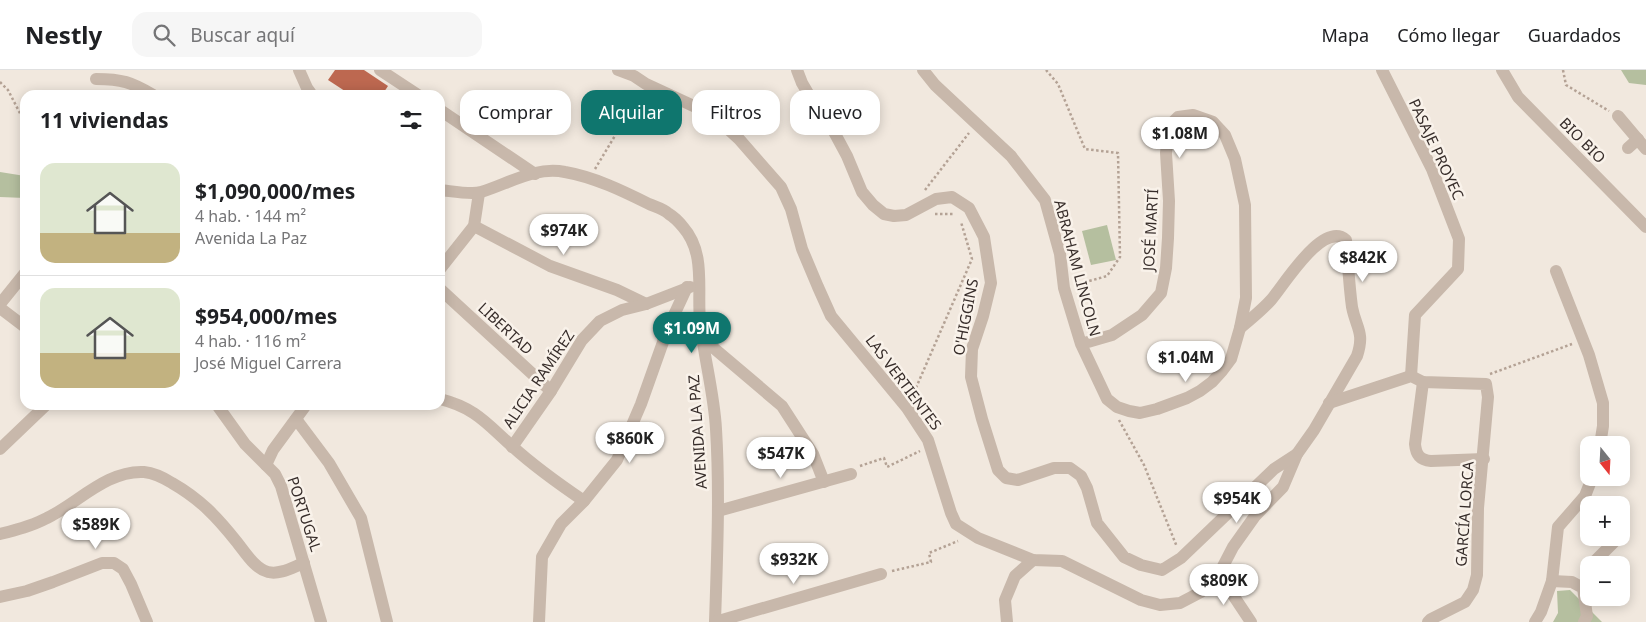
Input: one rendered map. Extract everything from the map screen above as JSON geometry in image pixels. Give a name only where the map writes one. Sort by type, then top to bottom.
[{"type":"street","points":[[299,70],[308,90]]},
{"type":"street","points":[[380,70],[410,90]]},
{"type":"street","name":"LAS VERTIENTES","points":[[618,70],[712,115],[739,139],[781,187],[791,209],[802,249],[832,316],[907,408],[928,440],[956,524],[978,538],[1033,560],[1062,561],[1141,600],[1160,605],[1180,603],[1201,592],[1219,574],[1233,547],[1255,516],[1282,487],[1297,454]]},
{"type":"street","name":"O'HIGGINS","points":[[796,70],[816,107],[847,156],[862,192],[873,205],[884,214],[894,216],[906,215],[936,199],[952,198],[969,208],[984,237],[990,283],[983,316],[972,349],[971,377],[998,470],[1006,478],[1018,480],[1054,468],[1070,468],[1081,476],[1087,488],[1097,523],[1124,556],[1141,565],[1162,570],[1181,558]]},
{"type":"street","name":"ABRAHAM LINCOLN","points":[[923,70],[976,124],[1011,156],[1045,200],[1060,254],[1064,288],[1081,344],[1108,399]]},
{"type":"street","name":"PASAJE PROYEC","points":[[1382,70],[1432,169],[1459,239],[1458,269],[1416,315],[1416,452],[1424,460],[1484,459]]},
{"type":"street","name":"BIO BIO","points":[[1502,70],[1518,97],[1646,227]]},
{"type":"street","points":[[96,80],[118,79],[136,84],[146,90]]},
{"type":"street","points":[[445,113],[535,174]]},
{"type":"street","name":"JOSÉ MARTÍ","points":[[1081,344],[1112,335],[1142,315],[1161,294],[1166,268],[1168,238],[1169,200],[1166,153],[1169,126],[1178,117],[1193,115],[1213,122],[1225,135],[1235,159],[1245,205],[1246,298],[1240,328]]},
{"type":"street","points":[[1618,116],[1642,144],[1628,148]]},
{"type":"street","name":"AVENIDA LA PAZ","points":[[480,193],[509,181],[535,174],[548,171],[563,171],[589,178],[669,213],[684,227],[694,244],[699,264],[700,321],[713,393],[718,511],[715,622]]},
{"type":"street","points":[[445,190],[480,193],[474,226],[445,263]]},
{"type":"street","points":[[474,226],[550,266],[617,290],[646,304]]},
{"type":"street","points":[[1108,399],[1116,407],[1140,413],[1172,405],[1200,391],[1222,371],[1231,359],[1240,328],[1271,300],[1310,251],[1334,236],[1341,236],[1346,240],[1352,309],[1360,331],[1361,344],[1357,356],[1314,430],[1297,454],[1274,469],[1181,558]]},
{"type":"street","points":[[1556,271],[1589,355],[1603,403],[1601,436]]},
{"type":"street","points":[[0,304],[20,279]]},
{"type":"street","name":"ALICIA RAMÍREZ","points":[[512,447],[582,340],[600,321],[622,310],[646,304],[700,282]]},
{"type":"street","points":[[539,622],[542,557],[561,524],[584,501],[617,460],[641,404],[668,328],[687,288]]},
{"type":"street","name":"LIBERTAD","points":[[445,294],[550,391]]},
{"type":"street","points":[[0,308],[20,323]]},
{"type":"street","points":[[703,339],[782,406],[813,454],[824,482]]},
{"type":"street","points":[[1329,403],[1417,379],[1486,384]]},
{"type":"street","name":"GARCÍA LORCA","points":[[1428,622],[1465,602],[1473,590],[1476,575],[1478,508],[1484,459],[1488,397],[1486,384]]},
{"type":"street","points":[[445,401],[468,409],[553,480],[584,501]]},
{"type":"street","points":[[0,449],[41,410]]},
{"type":"street","name":"PORTUGAL","points":[[221,410],[245,444],[275,474],[321,622]]},
{"type":"street","points":[[266,465],[272,450],[302,410]]},
{"type":"street","points":[[296,419],[329,463],[361,518],[387,622]]},
{"type":"street","points":[[0,534],[24,528],[46,518],[116,476],[146,472],[161,477],[189,493],[207,507],[250,559],[262,570],[270,573],[281,572],[304,563]]},
{"type":"street","points":[[718,511],[851,474]]},
{"type":"street","points":[[1535,622],[1541,612],[1552,581],[1558,527],[1585,496],[1589,486]]},
{"type":"street","points":[[1600,556],[1610,546]]},
{"type":"street","points":[[1007,622],[1005,600],[1015,576],[1033,560]]},
{"type":"street","points":[[0,597],[36,588],[102,562],[114,562],[127,576],[147,622]]},
{"type":"street","points":[[715,622],[881,574]]},
{"type":"street","points":[[1219,574],[1251,622]]},
{"type":"street","points":[[1552,581],[1580,582]]},
{"type":"street","points":[[1584,622],[1587,616],[1587,606]]},
{"type":"path","points":[[1046,70],[1058,84],[1085,150],[1118,153],[1120,257],[1107,276],[1064,288]]},
{"type":"path","points":[[1563,70],[1566,85],[1618,116]]},
{"type":"path","points":[[0,82],[8,90],[20,113]]},
{"type":"path","points":[[589,178],[646,84]]},
{"type":"path","points":[[924,192],[976,124]]},
{"type":"path","points":[[907,408],[972,259],[959,213]]},
{"type":"path","points":[[1486,384],[1491,372],[1583,340]]},
{"type":"path","points":[[1108,399],[1144,465],[1181,558]]},
{"type":"path","points":[[851,474],[852,470],[884,458],[886,467],[921,450],[918,443],[928,440]]},
{"type":"path","points":[[881,574],[931,562],[929,553],[958,541]]},
{"type":"green space","points":[[1621,70],[1646,70],[1646,85],[1629,83]]},
{"type":"green space","points":[[0,172],[20,175],[20,198],[0,197]]},
{"type":"green space","points":[[1107,225],[1116,260],[1091,265],[1082,231]]},
{"type":"green space","points":[[1570,590],[1580,600],[1580,606],[1586,606],[1602,622],[1553,622],[1558,613],[1557,591]]},
{"type":"building","points":[[335,70],[364,70],[388,86],[385,90],[343,90],[328,80]]}]
